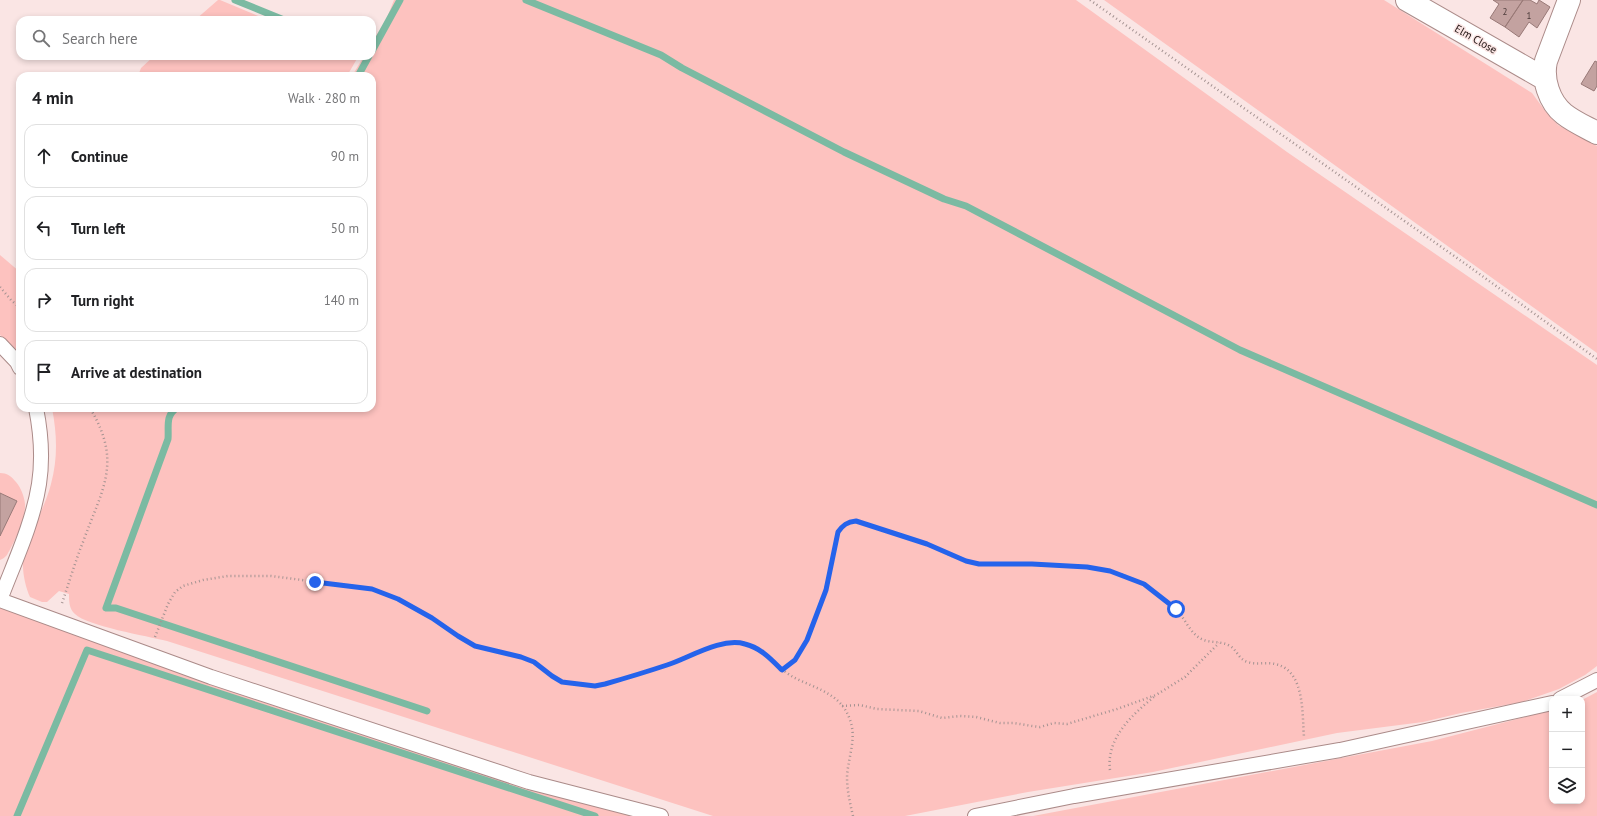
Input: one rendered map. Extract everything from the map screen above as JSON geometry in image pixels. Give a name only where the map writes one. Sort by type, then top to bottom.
[{"type":"street","name":"Elm Close","points":[[1407,0],[1545,79]]},
{"type":"street","points":[[1569,0],[1546,61],[1544,69],[1545,79],[1550,95],[1562,112],[1597,133]]},
{"type":"lane","points":[[0,344],[16,361]]},
{"type":"lane","points":[[37,412],[41,433],[39,484],[33,512],[0,600],[212,677],[529,782],[661,816]]},
{"type":"lane","points":[[1566,696],[1597,680]]},
{"type":"lane","points":[[975,816],[1114,789],[1340,750],[1549,704]]},
{"type":"path","points":[[1090,0],[1597,358]]},
{"type":"path","points":[[0,287],[16,304]]},
{"type":"path","points":[[56,620],[107,478],[108,460],[106,445],[101,428],[92,412]]},
{"type":"path","points":[[782,670],[795,660],[807,640],[826,590],[838,532],[843,525],[848,522],[856,521],[927,544],[966,561],[979,564],[1032,564],[1087,567],[1124,575],[1144,584],[1176,609],[1196,635],[1203,640],[1230,646],[1239,657],[1247,662],[1275,664],[1284,667],[1290,672],[1298,687],[1306,756]]},
{"type":"path","points":[[148,654],[168,604],[175,592],[183,586],[203,580],[228,576],[271,576],[372,589],[398,599],[432,618],[475,646],[521,657],[534,662],[562,682],[577,685],[595,686],[605,684],[668,664],[705,649],[726,644],[744,643],[759,649],[782,670],[795,679],[810,684],[830,694],[842,706],[850,719],[853,735],[847,777],[853,816]]},
{"type":"path","points":[[1114,789],[1109,763],[1111,746],[1128,722],[1156,695],[1185,677],[1219,643]]},
{"type":"path","points":[[842,706],[860,705],[877,709],[919,711],[942,718],[960,716],[976,717],[1000,723],[1014,723],[1040,727],[1054,723],[1067,724],[1156,695]]},
{"type":"shaded area","points":[[218,0],[220,0],[258,16],[200,16]]},
{"type":"shaded area","points":[[394,0],[1076,0],[1287,152],[1597,365],[1597,666],[1585,675],[1559,689],[1522,702],[1461,713],[1423,722],[1337,733],[1153,772],[1028,792],[905,816],[713,816],[167,641],[92,623],[73,612],[70,605],[69,594],[59,591],[47,602],[42,602],[30,597],[24,577],[23,560],[30,537],[45,502],[55,465],[56,446],[53,412],[376,412],[376,72],[354,72],[362,60],[376,60],[376,36],[386,20]]},
{"type":"shaded area","points":[[1104,0],[1384,0],[1532,93],[1558,125],[1597,146],[1597,353]]},
{"type":"shaded area","points":[[150,60],[356,60],[349,72],[140,72],[141,68]]},
{"type":"shaded area","points":[[0,255],[16,269],[16,349],[0,335]]},
{"type":"shaded area","points":[[0,473],[9,475],[16,482],[24,498],[25,510],[22,523],[7,555],[0,560],[0,536],[17,501],[0,493]]},
{"type":"shaded area","points":[[0,603],[602,808],[631,816],[0,816]]},
{"type":"shaded area","points":[[1597,692],[1597,816],[1033,816],[1432,741],[1549,711],[1549,804],[1585,804],[1585,698]]},
{"type":"building","points":[[1493,0],[1523,0],[1505,27],[1490,18],[1499,4]]},
{"type":"building","points":[[1523,0],[1530,0],[1537,4],[1539,0],[1550,7],[1537,28],[1529,22],[1519,37],[1505,27]]},
{"type":"building","points":[[1595,61],[1597,62],[1597,86],[1594,91],[1581,84]]},
{"type":"building","points":[[0,493],[17,501],[0,536]]},
{"type":"waterway","points":[[235,0],[274,16]]},
{"type":"waterway","points":[[376,44],[400,0]]},
{"type":"waterway","points":[[526,0],[661,55],[682,68],[844,152],[944,199],[966,206],[1240,350],[1597,505]]},
{"type":"waterway","points":[[360,72],[367,60]]},
{"type":"waterway","points":[[172,412],[169,418],[168,439],[106,608],[116,608],[427,711]]},
{"type":"waterway","points":[[17,816],[87,650],[595,816]]},
{"type":"route","points":[[315,582],[372,589],[398,599],[413,609],[432,618],[475,646],[521,657],[534,662],[562,682],[595,686],[668,664],[705,649],[726,644],[744,643],[759,649],[782,670],[795,660],[807,640],[826,590],[834,544],[838,532],[843,525],[848,522],[856,521],[869,525],[927,544],[951,556],[979,564],[1032,564],[1087,567],[1110,571],[1124,575],[1144,584],[1176,609]]}]
